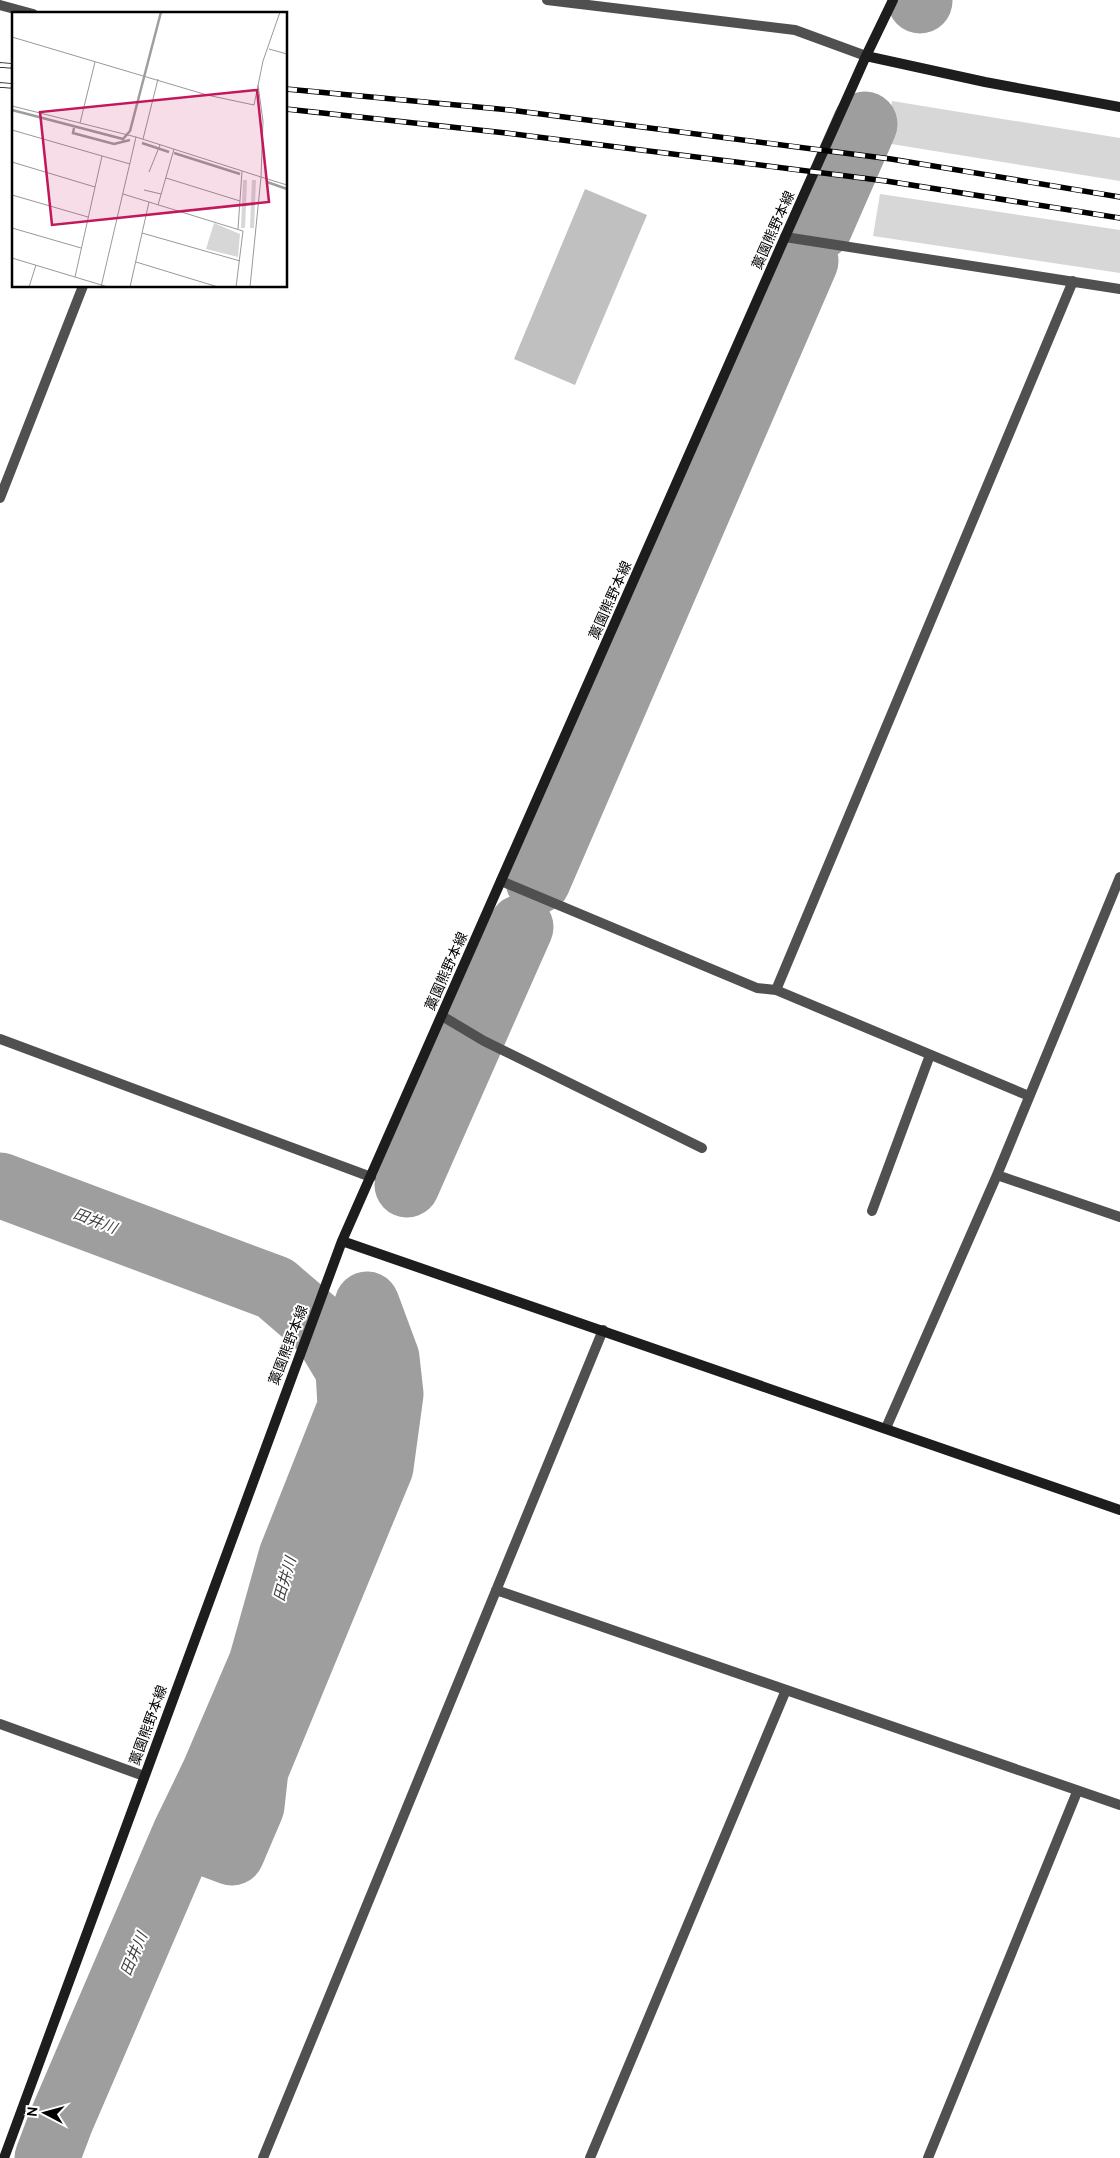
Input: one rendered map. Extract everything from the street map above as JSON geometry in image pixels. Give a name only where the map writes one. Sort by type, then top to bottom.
[{"type":"main road","name":"藁園熊野本線","points":[[4,2158],[342,1241],[785,237],[893,0]]},
{"type":"main road","points":[[866,56],[985,82],[1120,107]]},
{"type":"main road","points":[[342,1241],[1120,1510]]},
{"type":"street","points":[[547,0],[795,30],[866,56]]},
{"type":"street","points":[[0,5],[26,12]]},
{"type":"street","points":[[785,237],[1120,289]]},
{"type":"street","points":[[776,990],[1073,281]]},
{"type":"street","points":[[0,498],[82,288]]},
{"type":"street","points":[[886,1428],[997,1175],[1120,877]]},
{"type":"street","points":[[501,881],[757,988],[776,990],[1029,1096]]},
{"type":"street","points":[[442,1016],[484,1041],[702,1148]]},
{"type":"street","points":[[0,1039],[371,1177]]},
{"type":"street","points":[[872,1211],[930,1054]]},
{"type":"street","points":[[997,1175],[1120,1217]]},
{"type":"street","points":[[263,2158],[603,1330]]},
{"type":"street","points":[[496,1590],[1077,1792],[1120,1805]]},
{"type":"street","points":[[590,2158],[786,1690]]},
{"type":"street","points":[[0,1724],[144,1776]]},
{"type":"street","points":[[928,2158],[1077,1792]]},
{"type":"shaded area","points":[[892,101],[1120,138],[1120,181],[885,143]]},
{"type":"shaded area","points":[[880,194],[1120,230],[1120,273],[873,236]]},
{"type":"building","points":[[585,189],[647,215],[575,385],[514,359]]},
{"type":"waterway","points":[[820,227],[865,124]]},
{"type":"waterway","points":[[538,881],[806,261]]},
{"type":"waterway","points":[[407,1185],[521,927]]},
{"type":"waterway","name":"田井川","points":[[0,1185],[275,1288],[324,1330],[348,1370],[350,1407],[291,1556],[261,1663],[213,1775],[184,1835],[61,2121],[47,2158]]},
{"type":"waterway","points":[[184,1835],[232,1853],[252,1806],[256,1770],[381,1467],[391,1394],[387,1358],[367,1304]]},
{"type":"railway","points":[[0,65],[12,66]]},
{"type":"railway","points":[[0,85],[12,86]]},
{"type":"railway","points":[[288,89],[510,110],[891,159],[1120,197]]},
{"type":"railway","points":[[288,109],[506,133],[886,181],[1120,218]]}]
